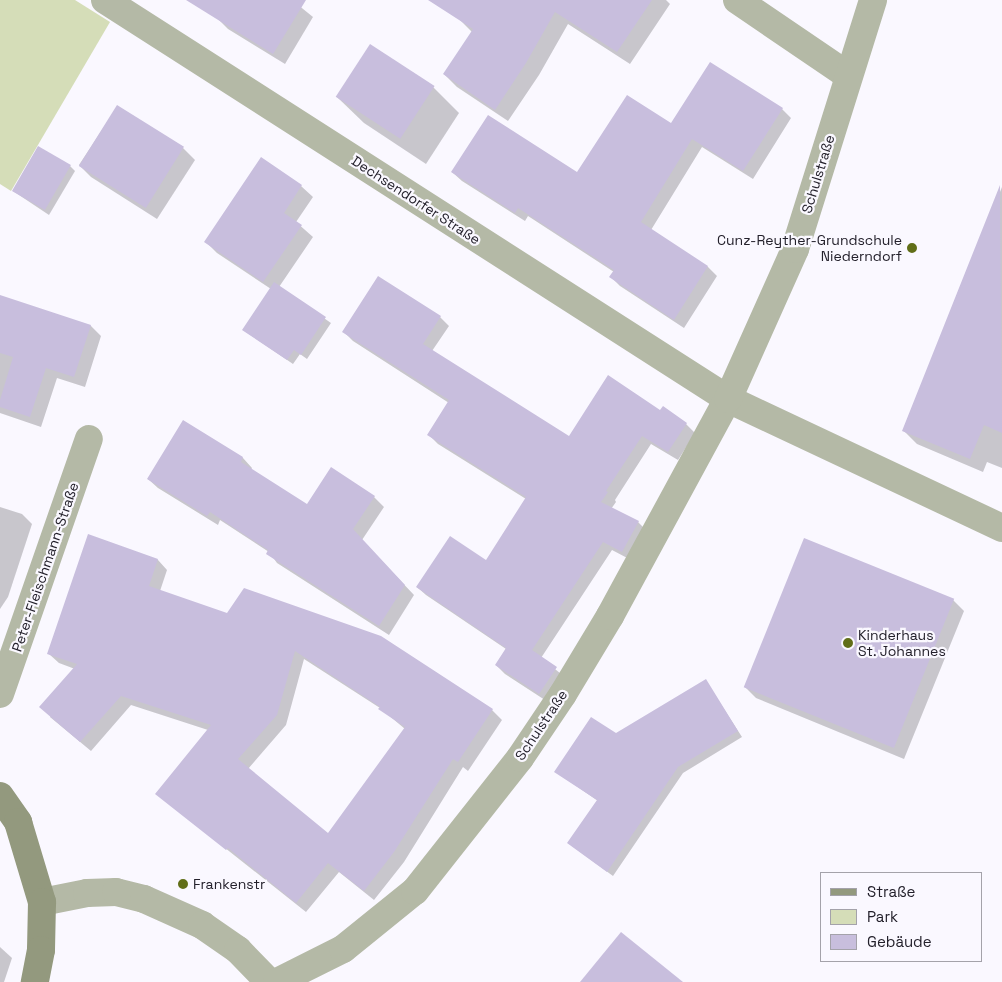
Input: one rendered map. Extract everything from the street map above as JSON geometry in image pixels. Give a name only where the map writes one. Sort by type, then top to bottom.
[{"type":"street","name":"Dechsendorfer Straße","points":[[105,0],[728,399]]},
{"type":"street","points":[[737,0],[849,76]]},
{"type":"street","name":"Schulstraße","points":[[277,982],[343,949],[415,890],[520,758],[563,694],[610,616],[728,399],[795,248],[873,0]]},
{"type":"street","points":[[728,399],[1002,528]]},
{"type":"street","name":"Peter-Fleischmann-Straße","points":[[0,694],[89,439]]},
{"type":"street","points":[[0,796],[18,822],[42,902],[40,950],[35,982]]},
{"type":"street","points":[[42,902],[87,893],[116,892],[144,899],[202,925],[238,950],[268,982]]},
{"type":"green space","points":[[0,0],[75,0],[110,22],[11,191],[0,184]]},
{"type":"building","points":[[186,0],[306,0],[273,54]]},
{"type":"building","points":[[428,0],[652,0],[617,52],[555,12],[526,63],[495,110],[443,74],[473,29]]},
{"type":"building","points":[[370,44],[435,86],[400,139],[336,97]]},
{"type":"building","points":[[710,62],[783,108],[743,171],[692,139],[641,222],[708,266],[674,320],[609,277],[614,270],[518,208],[515,213],[451,172],[488,115],[577,172],[627,95],[671,123]]},
{"type":"building","points":[[117,105],[184,147],[146,208],[79,166]]},
{"type":"building","points":[[38,146],[71,165],[45,210],[12,191]]},
{"type":"building","points":[[261,157],[302,185],[284,213],[302,225],[263,282],[204,242]]},
{"type":"building","points":[[1000,185],[1002,433],[984,425],[970,459],[902,431]]},
{"type":"building","points":[[378,276],[441,316],[423,344],[569,436],[608,375],[660,410],[663,406],[687,423],[668,452],[642,436],[606,491],[608,492],[601,502],[639,521],[622,552],[603,542],[532,650],[557,667],[539,694],[495,665],[506,648],[416,587],[450,536],[486,560],[526,497],[427,435],[449,400],[342,332]]},
{"type":"building","points":[[274,282],[326,317],[301,355],[294,350],[287,360],[242,330]]},
{"type":"building","points":[[0,295],[91,325],[74,377],[46,368],[30,417],[0,407],[0,400],[13,357],[0,353]]},
{"type":"building","points":[[183,420],[243,457],[241,462],[307,504],[331,467],[375,496],[353,529],[405,585],[379,626],[266,554],[268,550],[210,512],[207,516],[147,479]]},
{"type":"building","points":[[88,534],[158,559],[149,586],[227,613],[244,588],[381,636],[493,709],[458,762],[453,759],[394,852],[364,891],[328,863],[296,903],[228,848],[226,850],[155,794],[211,725],[121,696],[80,742],[39,707],[77,664],[47,654]],"holes":[[[295,651],[380,707],[378,709],[405,727],[328,833],[238,759],[277,715]]]},
{"type":"building","name":"Kinderhaus St. Johannes","points":[[804,538],[954,599],[894,748],[744,687]]},
{"type":"building","points":[[706,679],[738,731],[678,767],[607,872],[567,843],[597,800],[554,772],[591,717],[616,733]]},
{"type":"building","points":[[621,932],[683,982],[580,982]]},
{"type":"place","name":"Cunz-Reyther-Grundschule Niederndorf","points":[[912,248]]},
{"type":"place","name":"Kinderhaus St. Johannes","points":[[848,643]]},
{"type":"place","name":"Frankenstr","points":[[183,884]]}]
